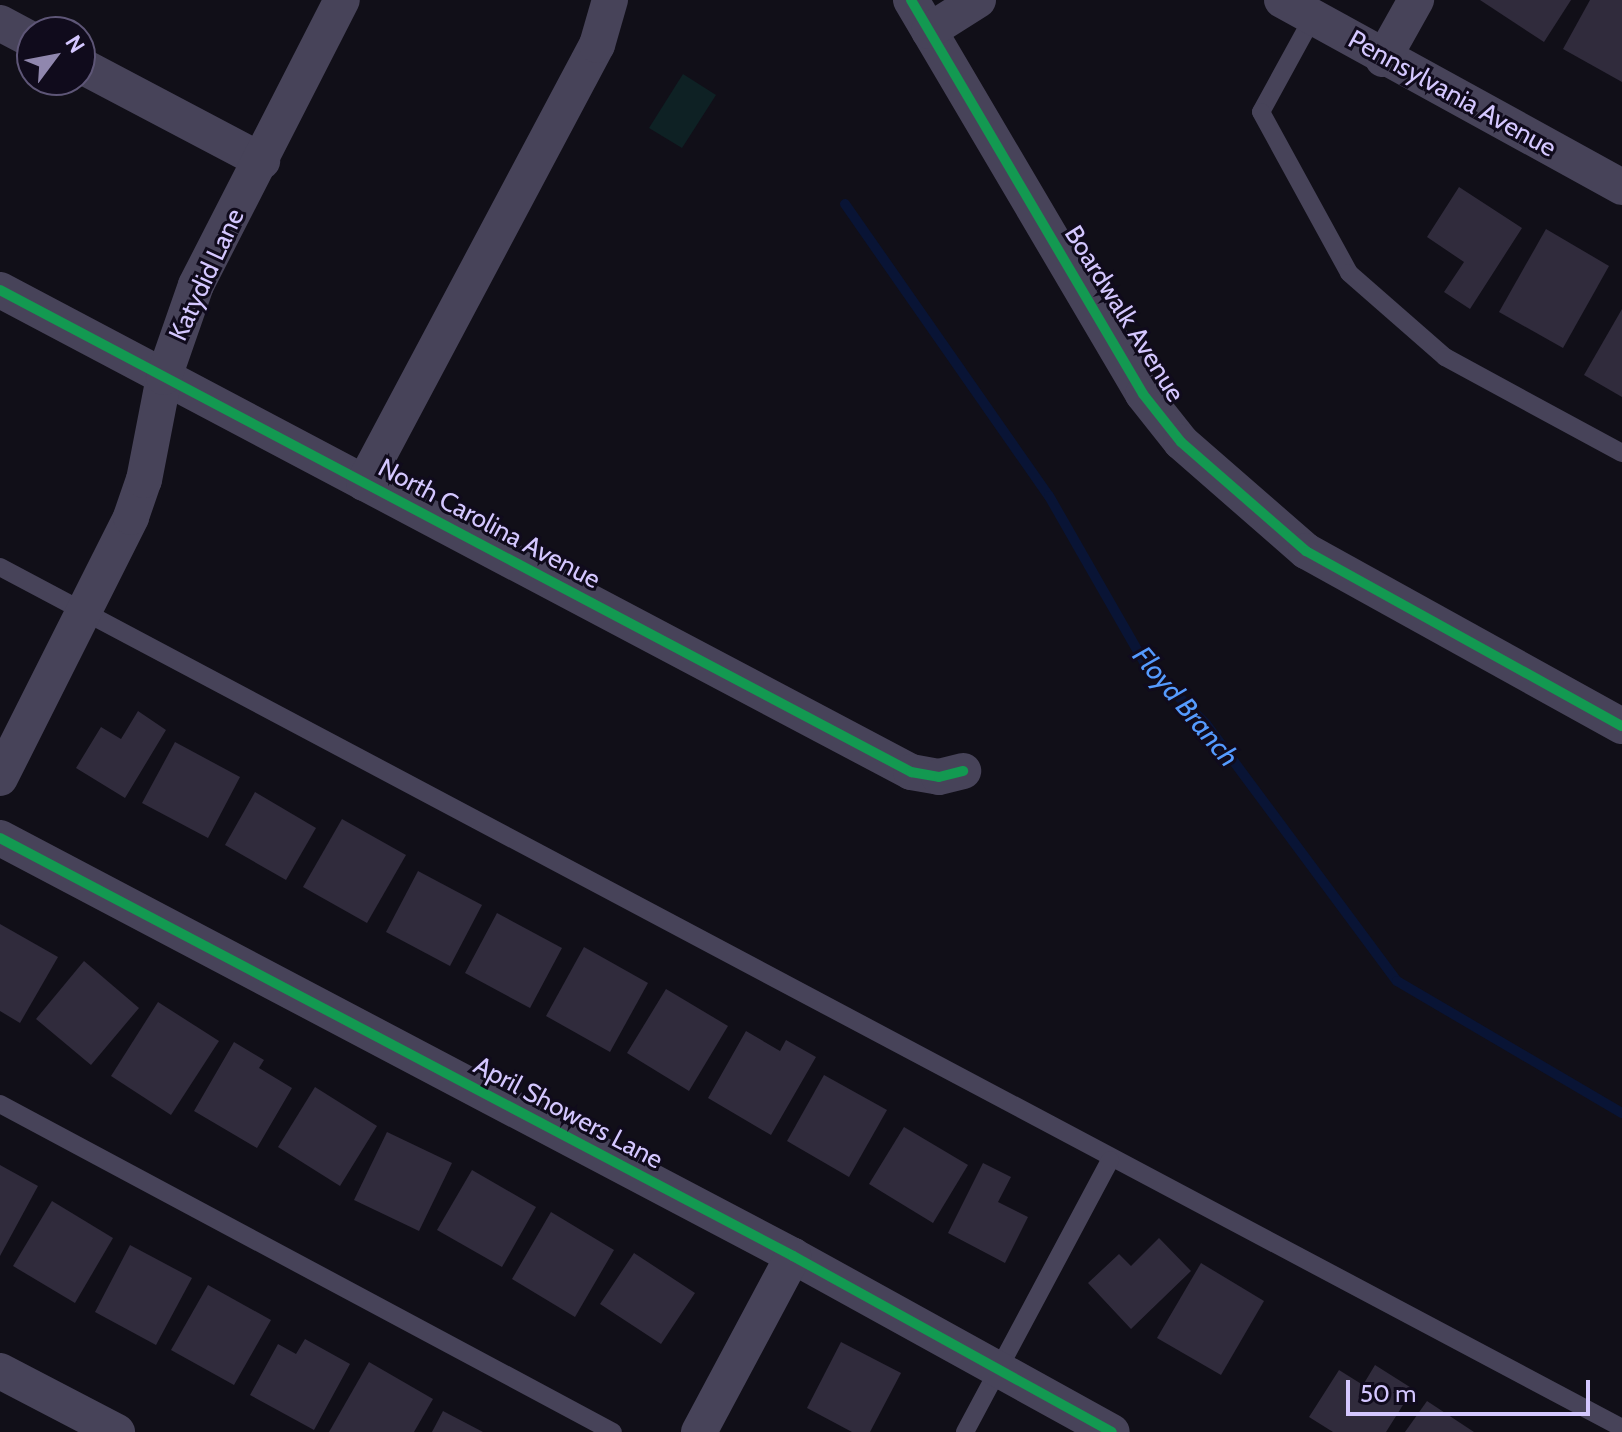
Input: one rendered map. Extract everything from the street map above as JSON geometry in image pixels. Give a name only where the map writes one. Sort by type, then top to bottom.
[{"type":"street","name":"Katydid Lane","points":[[0,778],[85,611],[144,480],[164,377],[196,285],[342,0]]},
{"type":"street","points":[[364,483],[597,45],[610,0]]},
{"type":"street","name":"Boardwalk Avenue","points":[[911,0],[1143,394],[1181,442],[1306,551],[1622,726]]},
{"type":"street","points":[[929,31],[978,0]]},
{"type":"street","name":"Pennsylvania Avenue","points":[[1282,0],[1383,59],[1622,187]]},
{"type":"street","points":[[1383,59],[1416,0]]},
{"type":"street","points":[[96,73],[262,161]]},
{"type":"street","name":"North Carolina Avenue","points":[[0,290],[911,772],[939,777],[963,771]]},
{"type":"street","name":"April Showers Lane","points":[[0,838],[793,1256],[998,1372],[1112,1432]]},
{"type":"street","points":[[699,1432],[793,1256]]},
{"type":"street","points":[[0,1371],[117,1432]]},
{"type":"lane","points":[[1313,17],[1261,112],[1349,273],[1445,357],[1622,453]]},
{"type":"lane","points":[[0,567],[1110,1160],[1622,1428]]},
{"type":"lane","points":[[0,1104],[613,1432]]},
{"type":"lane","points":[[965,1432],[1110,1160]]},
{"type":"green space","points":[[683,74],[716,95],[682,148],[649,128]]},
{"type":"building","points":[[1480,0],[1571,0],[1544,42]]},
{"type":"building","points":[[1590,0],[1622,0],[1622,82],[1563,49]]},
{"type":"building","points":[[1459,187],[1522,228],[1470,309],[1444,292],[1464,262],[1427,237]]},
{"type":"building","points":[[1546,229],[1609,266],[1563,348],[1499,312]]},
{"type":"building","points":[[1622,309],[1622,397],[1584,375]]},
{"type":"building","points":[[138,711],[166,730],[125,798],[76,768],[101,727],[121,739]]},
{"type":"building","points":[[175,742],[240,777],[208,838],[142,803]]},
{"type":"building","points":[[255,792],[316,828],[286,880],[225,845]]},
{"type":"building","points":[[342,819],[406,855],[367,923],[303,887]]},
{"type":"building","points":[[418,871],[482,905],[450,966],[386,932]]},
{"type":"building","points":[[497,913],[562,948],[530,1008],[465,973]]},
{"type":"building","points":[[0,924],[58,957],[20,1023],[0,1011]]},
{"type":"building","points":[[584,947],[648,983],[610,1052],[546,1016]]},
{"type":"building","points":[[84,961],[139,1008],[91,1065],[36,1019]]},
{"type":"building","points":[[666,989],[728,1026],[689,1091],[627,1053]]},
{"type":"building","points":[[158,1002],[219,1041],[171,1115],[111,1076]]},
{"type":"building","points":[[746,1031],[780,1051],[786,1040],[816,1057],[771,1135],[708,1098]]},
{"type":"building","points":[[234,1042],[264,1060],[259,1068],[292,1088],[257,1148],[194,1111]]},
{"type":"building","points":[[824,1075],[887,1110],[849,1177],[787,1141]]},
{"type":"building","points":[[315,1087],[377,1126],[340,1186],[278,1147]]},
{"type":"building","points":[[904,1127],[968,1165],[933,1223],[869,1184]]},
{"type":"building","points":[[387,1132],[452,1163],[419,1231],[354,1200]]},
{"type":"building","points":[[983,1163],[1011,1177],[998,1202],[1028,1217],[1005,1263],[948,1233]]},
{"type":"building","points":[[0,1165],[38,1186],[0,1256]]},
{"type":"building","points":[[472,1170],[536,1207],[502,1267],[437,1230]]},
{"type":"building","points":[[52,1201],[113,1238],[75,1303],[13,1266]]},
{"type":"building","points":[[551,1212],[614,1250],[575,1317],[512,1279]]},
{"type":"building","points":[[1159,1238],[1191,1271],[1131,1329],[1088,1283],[1119,1254],[1131,1266]]},
{"type":"building","points":[[130,1245],[192,1278],[156,1345],[95,1312]]},
{"type":"building","points":[[634,1253],[695,1293],[661,1344],[600,1304]]},
{"type":"building","points":[[1201,1263],[1264,1301],[1221,1375],[1157,1338]]},
{"type":"building","points":[[208,1285],[271,1320],[234,1385],[171,1350]]},
{"type":"building","points":[[305,1339],[350,1364],[314,1430],[250,1395],[278,1344],[296,1354]]},
{"type":"building","points":[[841,1342],[901,1373],[870,1432],[852,1432],[807,1408]]},
{"type":"building","points":[[369,1362],[433,1399],[414,1432],[329,1432]]},
{"type":"building","points":[[1375,1365],[1413,1389],[1386,1432],[1333,1432],[1309,1417],[1339,1370],[1363,1385]]},
{"type":"building","points":[[1427,1401],[1474,1432],[1405,1432]]},
{"type":"building","points":[[443,1411],[483,1432],[432,1432]]},
{"type":"waterway","name":"Floyd Branch","points":[[845,204],[1049,496],[1144,662],[1206,724],[1397,981],[1622,1113]]},
{"type":"cycle path","points":[[911,0],[1143,394],[1181,442],[1306,551],[1622,726]]},
{"type":"cycle path","points":[[0,290],[911,772],[939,777],[963,771]]},
{"type":"cycle path","points":[[0,838],[793,1256],[1112,1432]]}]
